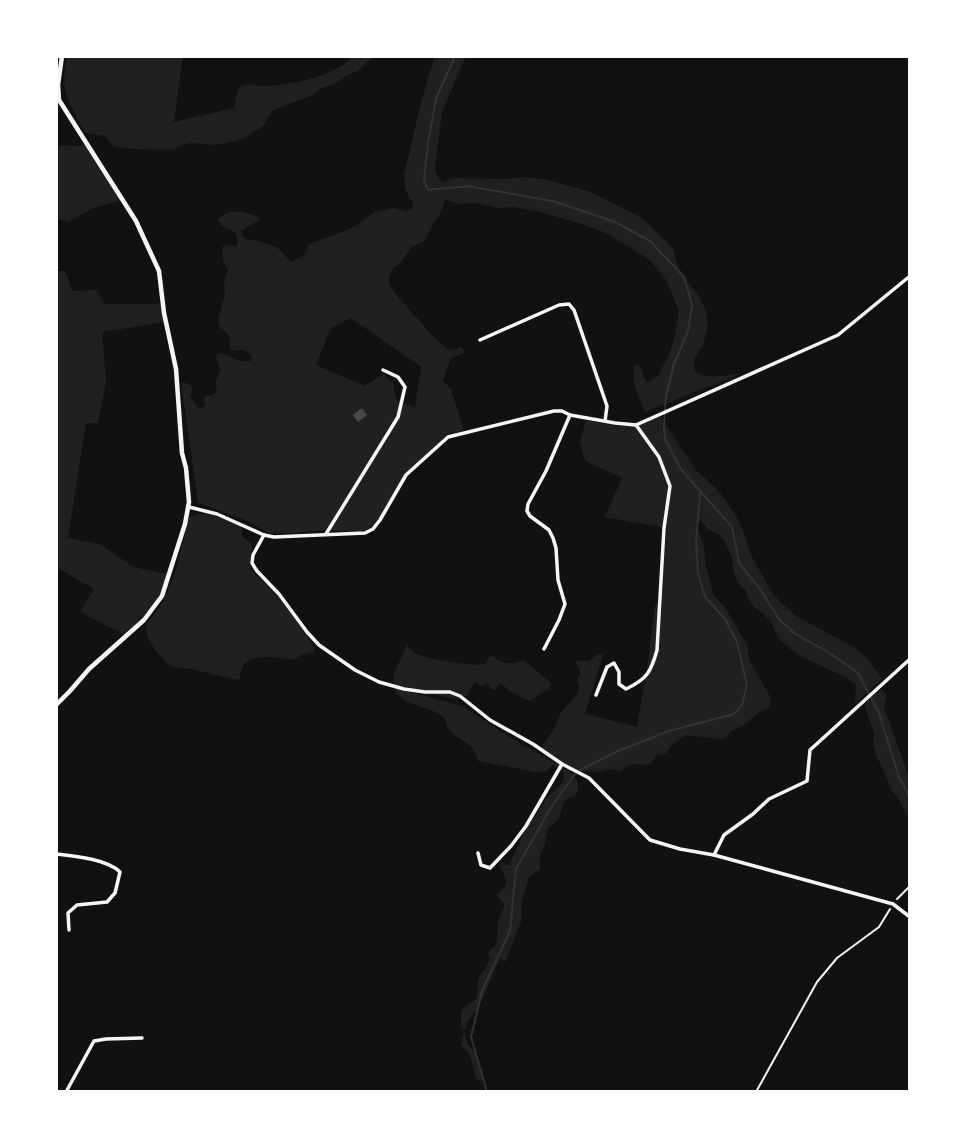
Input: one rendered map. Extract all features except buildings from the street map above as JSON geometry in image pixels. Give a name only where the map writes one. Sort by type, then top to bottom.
[{"type":"street","points":[[57,702],[144,620],[163,596],[189,508],[176,369],[159,271],[136,221],[58,100],[62,56]]},
{"type":"street","points":[[189,508],[217,514],[274,537],[365,533],[373,529],[406,475],[447,437],[554,411],[636,425],[838,335],[910,276]]},
{"type":"street","points":[[480,340],[559,305],[569,304],[574,310],[607,406],[605,421]]},
{"type":"street","points":[[326,534],[398,417],[405,387],[398,377],[383,370]]},
{"type":"street","points":[[544,649],[565,604],[558,580],[553,538],[549,530],[527,511],[528,504],[555,454],[570,415]]},
{"type":"street","points":[[596,695],[607,667],[614,663],[619,672],[619,684],[626,689],[639,683],[652,668],[657,650],[664,528],[670,486],[659,457],[636,425]]},
{"type":"street","points":[[264,535],[253,555],[252,563],[307,632],[330,654],[379,682],[404,690],[450,692],[460,696],[490,720],[589,778],[650,840],[893,904],[910,918]]},
{"type":"street","points":[[714,855],[724,835],[769,799],[807,781],[810,750],[910,659]]},
{"type":"street","points":[[478,853],[481,865],[490,868],[526,825],[562,764]]},
{"type":"street","points":[[56,854],[97,861],[115,867],[120,872],[115,893],[107,902],[76,905],[68,913],[69,930]]},
{"type":"street","points":[[66,1092],[94,1041],[106,1038],[142,1038]]},
{"type":"path","points":[[756,1092],[817,982],[837,958],[879,928],[893,904],[910,886]]},
{"type":"shaded area","points":[[67,56],[183,56],[174,122],[234,108],[240,87],[247,84],[272,86],[297,82],[335,70],[353,56],[374,56],[337,83],[273,110],[263,126],[246,137],[216,145],[191,143],[174,150],[113,146],[105,136],[85,133],[65,88]]},
{"type":"shaded area","points":[[435,56],[466,56],[442,112],[435,167],[440,181],[454,178],[524,177],[548,180],[591,192],[642,218],[673,248],[677,264],[706,310],[708,325],[703,345],[694,359],[694,371],[704,376],[741,374],[645,412],[634,382],[636,364],[646,381],[658,376],[668,359],[679,311],[666,280],[656,267],[606,233],[582,224],[513,207],[460,204],[445,200],[439,217],[426,238],[413,246],[393,268],[389,278],[397,296],[434,337],[447,349],[462,347],[465,352],[451,358],[443,381],[451,389],[464,430],[447,435],[403,477],[376,524],[359,532],[322,530],[269,533],[243,519],[198,503],[181,382],[193,387],[190,396],[198,408],[203,408],[206,395],[211,396],[217,389],[215,384],[220,370],[216,355],[224,354],[240,361],[252,360],[244,351],[230,349],[228,334],[220,328],[218,319],[228,270],[223,261],[222,247],[236,247],[238,243],[236,233],[223,226],[218,219],[232,212],[259,217],[258,221],[241,231],[242,236],[278,248],[291,262],[304,255],[309,244],[350,229],[375,212],[393,208],[407,211],[412,209],[413,204],[405,189],[404,176]],"holes":[[[351,318],[421,367],[415,408],[396,399],[393,383],[383,374],[365,386],[316,365],[331,328]]]},
{"type":"shaded area","points":[[86,144],[123,200],[93,208],[68,222],[56,218],[56,147]]},
{"type":"shaded area","points":[[56,271],[65,271],[73,291],[96,290],[105,304],[162,304],[165,322],[102,332],[106,383],[98,423],[86,423],[68,538],[100,544],[133,567],[168,574],[156,600],[125,635],[80,612],[94,589],[56,567]]},
{"type":"shaded area","points":[[658,413],[696,470],[724,498],[740,523],[752,557],[780,602],[798,617],[857,649],[882,679],[855,704],[856,684],[788,648],[778,638],[769,620],[752,605],[746,591],[737,581],[731,555],[723,539],[700,520],[698,530],[714,596],[724,606],[747,645],[750,661],[771,698],[769,708],[731,731],[725,738],[686,735],[670,747],[667,753],[656,755],[651,763],[646,765],[632,764],[620,771],[611,769],[579,772],[539,751],[554,730],[560,714],[577,694],[577,679],[581,673],[575,662],[589,661],[604,652],[585,714],[637,727],[655,606],[662,596],[666,528],[605,517],[622,478],[585,461],[580,441],[586,421],[618,426],[631,424]]},
{"type":"shaded area","points":[[197,514],[207,514],[242,525],[242,536],[252,544],[251,568],[287,608],[315,649],[313,652],[292,660],[268,657],[249,660],[244,665],[239,680],[174,667],[158,653],[148,638],[146,624],[169,587],[189,518]]},
{"type":"shaded area","points":[[407,644],[414,652],[438,660],[479,665],[485,664],[489,657],[493,656],[507,663],[524,660],[551,683],[550,688],[530,701],[514,694],[500,683],[495,690],[488,684],[481,686],[474,682],[468,695],[459,700],[393,684],[394,674]]},
{"type":"shaded area","points":[[394,688],[463,706],[573,774],[578,784],[574,797],[563,803],[559,819],[548,829],[540,855],[540,869],[529,877],[522,902],[521,922],[505,962],[500,958],[479,1007],[468,1021],[464,1032],[467,1043],[476,1055],[485,1082],[476,1079],[470,1055],[461,1045],[464,1031],[461,1027],[462,1009],[476,999],[479,979],[490,960],[488,952],[497,942],[498,921],[504,903],[497,896],[506,884],[499,864],[509,865],[527,826],[546,799],[563,782],[563,771],[553,765],[545,772],[536,772],[478,761],[474,750],[449,730],[446,720],[433,711],[404,700]]},
{"type":"shaded area","points":[[880,689],[887,694],[884,708],[910,779],[910,821],[897,796],[890,789],[873,746],[874,733],[864,704]]},
{"type":"waterway","points":[[455,56],[436,99],[424,180],[428,190],[468,186],[552,201],[615,222],[650,241],[684,277],[692,305],[688,331],[674,364],[666,396],[665,439],[680,468],[732,527],[739,563],[779,619],[794,633],[858,673],[879,713],[899,777],[910,797]]},
{"type":"waterway","points":[[580,770],[618,751],[669,731],[734,714],[742,705],[747,685],[737,642],[725,619],[705,597],[698,573],[696,543],[700,492]]},
{"type":"waterway","points":[[487,1092],[471,1037],[482,991],[510,931],[516,869],[550,809],[575,774]]}]
